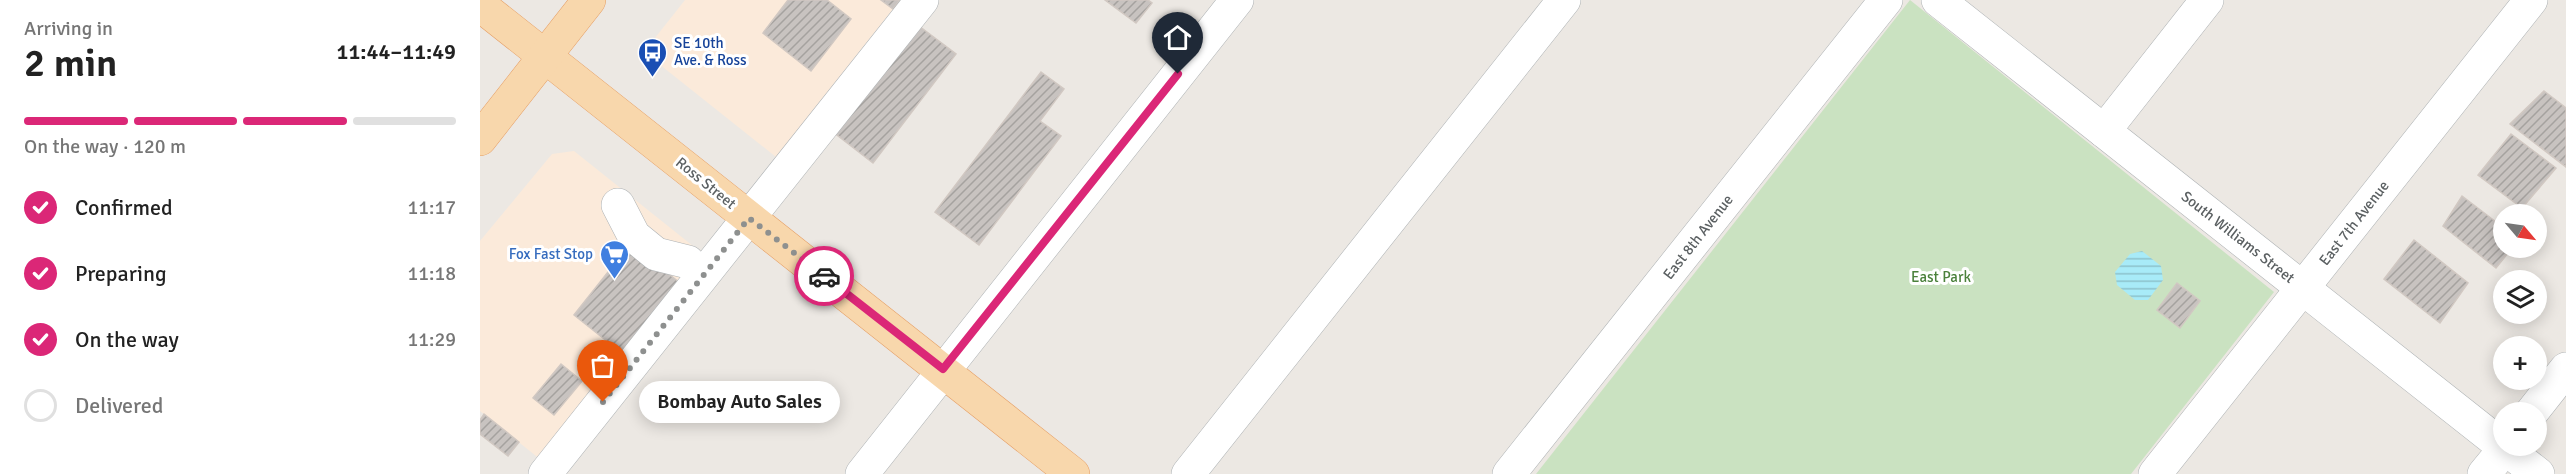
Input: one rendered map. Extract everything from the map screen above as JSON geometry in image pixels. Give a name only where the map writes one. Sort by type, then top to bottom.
[{"type":"main road","points":[[480,139],[589,0]]},
{"type":"main road","name":"Ross Street","points":[[480,5],[1073,474]]},
{"type":"street","points":[[545,474],[922,0]]},
{"type":"street","points":[[862,474],[1237,0]]},
{"type":"street","points":[[1188,474],[1564,0]]},
{"type":"street","name":"East 8th Avenue","points":[[1509,474],[1886,0]]},
{"type":"street","name":"South Williams Street","points":[[1938,0],[2493,437]]},
{"type":"street","points":[[2104,131],[2207,0]]},
{"type":"street","name":"East 7th Avenue","points":[[2155,474],[2531,0]]},
{"type":"street","points":[[618,205],[634,236],[656,254],[688,262]]},
{"type":"street","points":[[2540,402],[2566,369]]},
{"type":"street","points":[[2484,474],[2499,456]]},
{"type":"street","name":"South Williams Street","points":[[2517,456],[2538,474]]},
{"type":"shaded area","points":[[685,0],[881,0],[893,9],[776,157],[654,60],[651,43]]},
{"type":"shaded area","points":[[574,151],[703,254],[541,460],[480,411],[480,241],[552,154]]},
{"type":"green space","name":"East Park","points":[[1910,0],[2274,292],[2131,474],[1536,474]]},
{"type":"water","points":[[2142,251],[2161,266],[2163,280],[2148,300],[2135,300],[2117,285],[2115,272],[2130,254]]},
{"type":"building","points":[[788,0],[827,0],[851,19],[811,71],[763,33]]},
{"type":"building","points":[[881,0],[900,0],[893,9]]},
{"type":"building","points":[[1105,0],[1148,0],[1152,3],[1136,23]]},
{"type":"building","points":[[911,20],[956,54],[873,163],[828,128]]},
{"type":"building","points":[[1041,72],[1064,89],[1040,121],[1061,136],[979,245],[935,212]]},
{"type":"building","points":[[2544,91],[2566,108],[2566,167],[2510,124]]},
{"type":"building","points":[[2511,134],[2556,168],[2525,204],[2517,204],[2478,175]]},
{"type":"building","points":[[2462,196],[2493,220],[2493,258],[2504,258],[2496,268],[2443,226]]},
{"type":"building","points":[[2414,240],[2468,283],[2440,323],[2384,279]]},
{"type":"building","points":[[631,243],[680,283],[623,354],[574,315]]},
{"type":"building","points":[[2177,283],[2200,301],[2180,328],[2157,310]]},
{"type":"building","points":[[561,364],[582,381],[554,415],[533,398]]},
{"type":"building","points":[[484,414],[519,442],[508,456],[480,434],[480,420]]},
{"type":"way so far","points":[[603,402],[749,218],[824,276]]},
{"type":"place","name":"SE 10th Ave. & Ross","points":[[653,78]]},
{"type":"place","name":"Fox Fast Stop","points":[[614,280]]},
{"type":"place","name":"Bombay Auto Sales","points":[[603,402]]},
{"type":"route","points":[[824,276],[943,369],[1178,74]]}]
